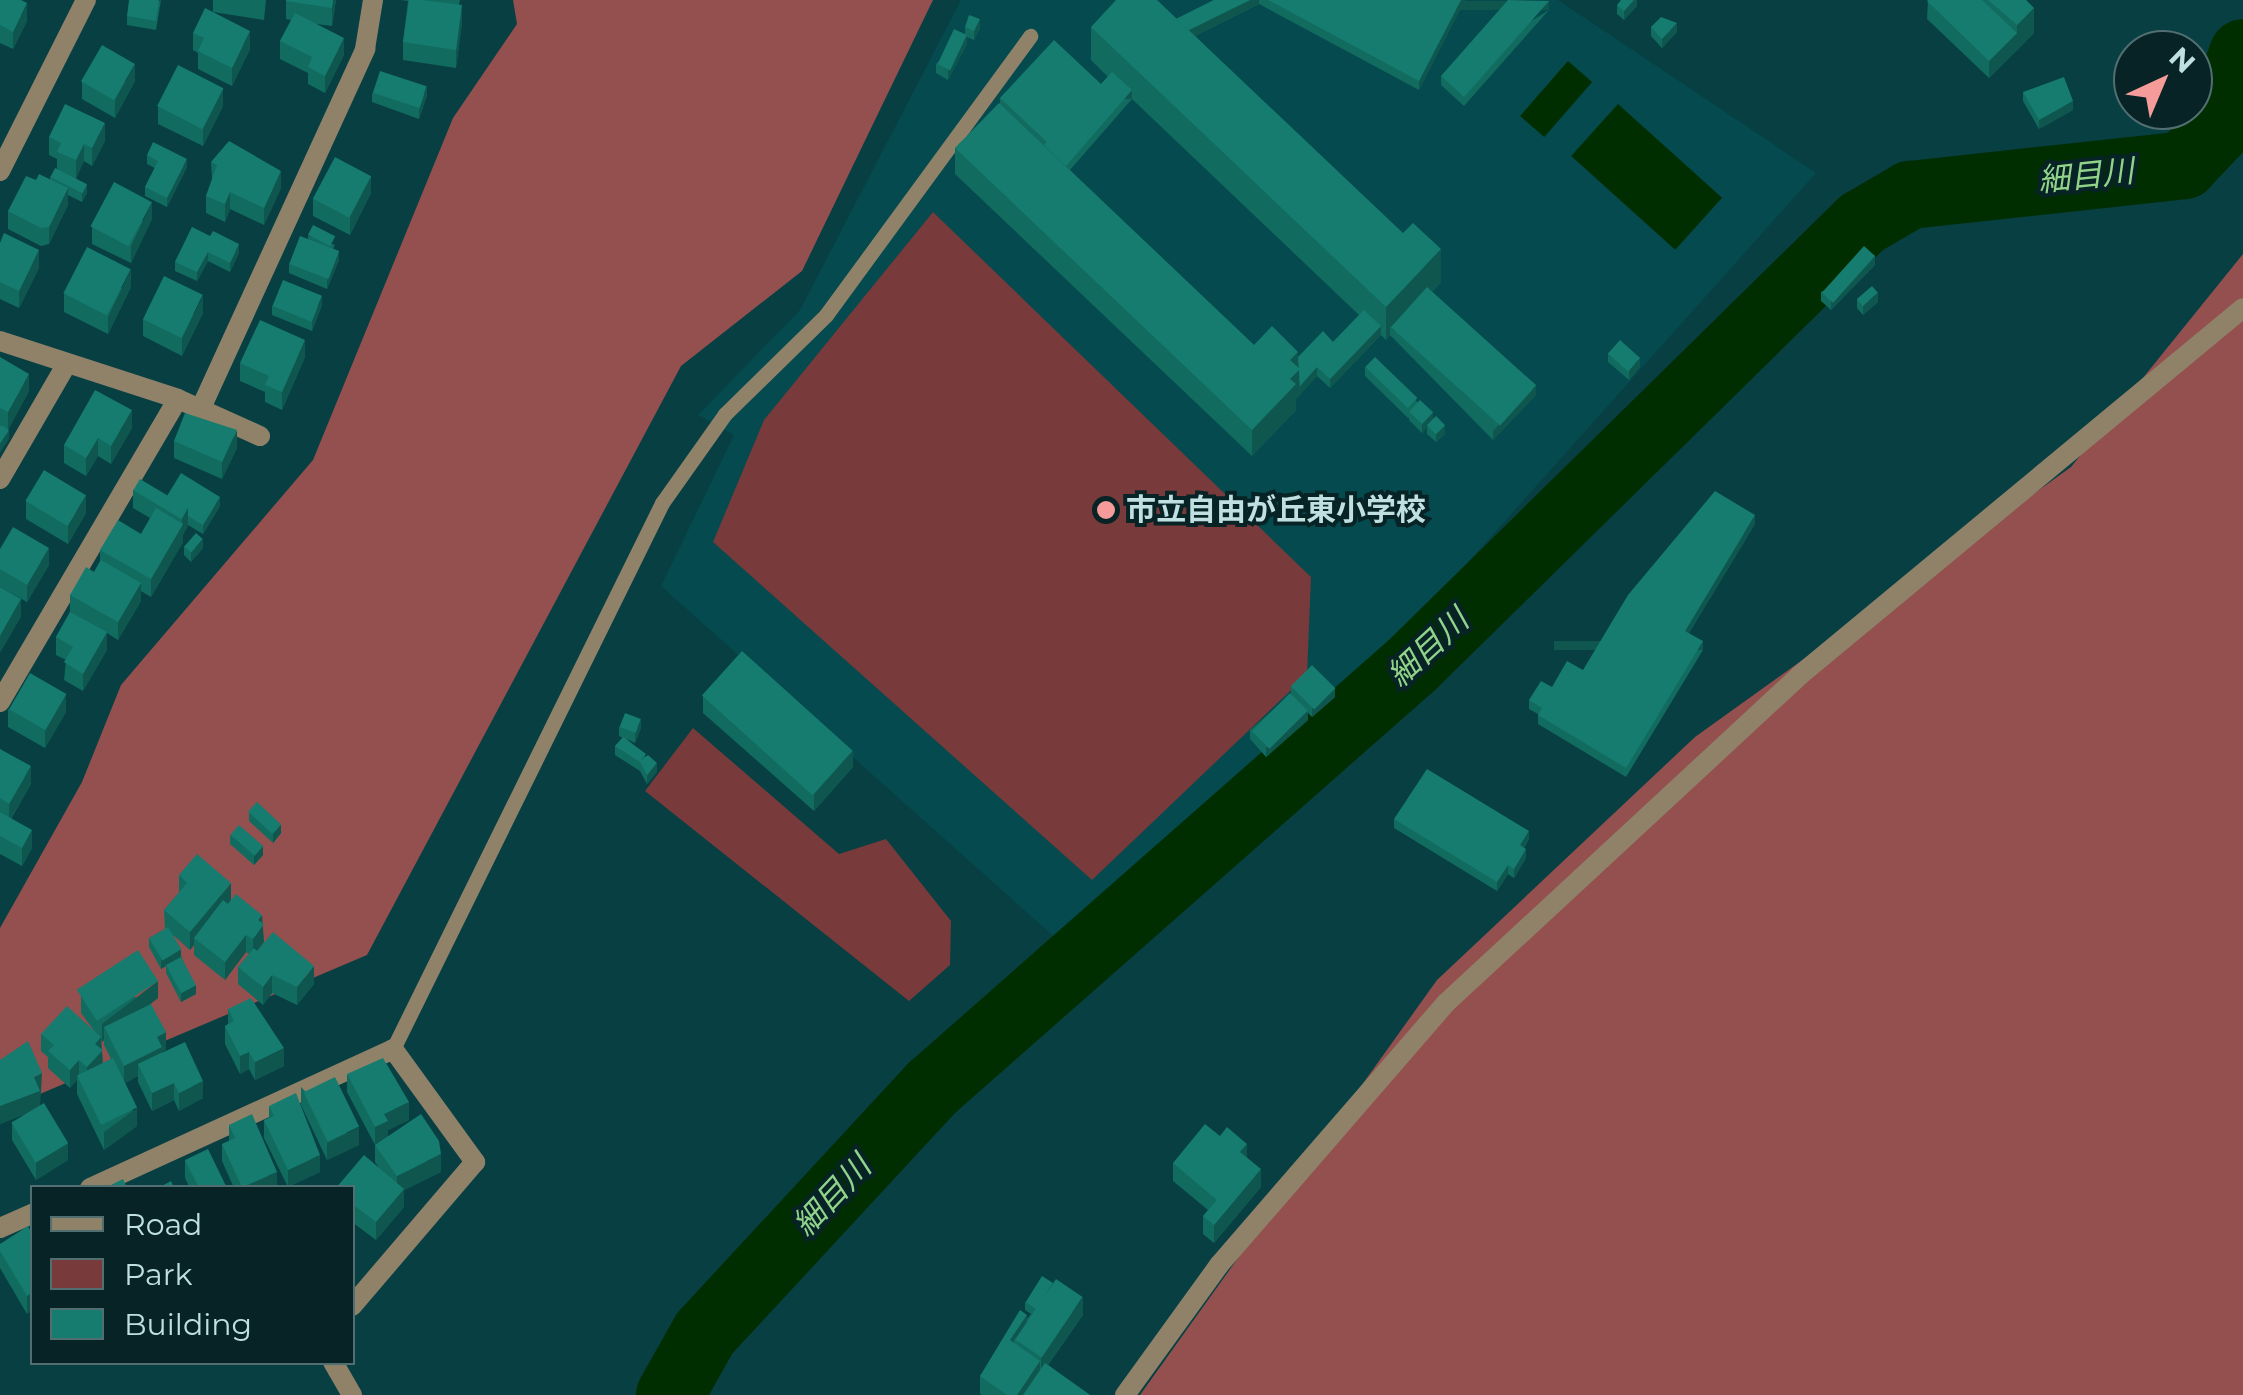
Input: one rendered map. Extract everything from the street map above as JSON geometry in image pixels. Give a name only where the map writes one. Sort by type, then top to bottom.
[{"type":"street","points":[[0,171],[86,0]]},
{"type":"street","points":[[202,408],[366,49],[373,0]]},
{"type":"street","points":[[1125,1395],[1219,1265],[1446,1003],[1800,675],[2243,308]]},
{"type":"street","points":[[0,341],[66,366],[178,399],[260,436]]},
{"type":"street","points":[[0,479],[66,366]]},
{"type":"street","points":[[0,702],[178,399]]},
{"type":"street","points":[[97,1185],[393,1050],[475,1162],[355,1302]]},
{"type":"street","points":[[0,1228],[30,1215]]},
{"type":"street","points":[[335,1365],[352,1395]]},
{"type":"lane","points":[[393,1050],[662,503],[726,414],[826,315],[1030,36]]},
{"type":"shaded area","points":[[513,0],[933,0],[802,271],[681,366],[367,955],[0,1111],[0,928],[82,782],[121,685],[313,460],[453,118],[517,24]]},
{"type":"shaded area","name":"市立自由が丘東小学校","points":[[961,0],[1558,0],[1816,173],[1403,635],[1060,942],[661,586],[734,435],[698,415],[800,310]]},
{"type":"shaded area","points":[[1568,61],[1592,82],[1544,137],[1520,116]]},
{"type":"shaded area","points":[[1618,104],[1722,198],[1675,250],[1571,156]]},
{"type":"shaded area","points":[[2243,254],[2243,1395],[1140,1395],[1437,980],[1695,737],[2071,467]]},
{"type":"green space","points":[[933,212],[1311,577],[1307,675],[1092,880],[713,542],[764,420]]},
{"type":"green space","points":[[693,728],[839,854],[886,839],[951,921],[950,965],[909,1001],[645,791]]},
{"type":"building","points":[[0,0],[27,3],[13,32],[0,25]]},
{"type":"building","points":[[129,0],[159,0],[156,21],[127,16]]},
{"type":"building","points":[[286,0],[333,0],[332,8]]},
{"type":"building","points":[[409,0],[462,5],[456,50],[403,42]]},
{"type":"building","points":[[1116,0],[1157,0],[1403,233],[1413,223],[1441,249],[1386,307],[1091,27]]},
{"type":"building","points":[[1214,0],[1250,0],[1189,30],[1176,19]]},
{"type":"building","points":[[1268,0],[1461,0],[1419,81]]},
{"type":"building","points":[[1508,0],[1549,1],[1464,97],[1441,76]]},
{"type":"building","points":[[1621,0],[1634,0],[1624,11],[1617,5]]},
{"type":"building","points":[[1928,0],[1982,0],[2017,33],[1989,61]]},
{"type":"building","points":[[1988,0],[2026,0],[2034,8],[2017,25]]},
{"type":"building","points":[[205,8],[250,31],[232,68],[198,51],[204,38],[193,33]]},
{"type":"building","points":[[295,13],[344,38],[325,76],[308,67],[312,57],[280,41]]},
{"type":"building","points":[[969,15],[980,19],[974,31],[965,27]]},
{"type":"building","points":[[1661,17],[1677,23],[1662,39],[1651,27]]},
{"type":"building","points":[[954,29],[967,35],[950,70],[938,64]]},
{"type":"building","points":[[1054,40],[1101,84],[1112,72],[1132,90],[1066,166],[1044,145],[1047,142],[1000,98]]},
{"type":"building","points":[[102,45],[135,64],[114,100],[81,81]]},
{"type":"building","points":[[178,65],[223,88],[203,129],[157,106]]},
{"type":"building","points":[[380,71],[427,86],[419,108],[373,93]]},
{"type":"building","points":[[2064,77],[2073,101],[2039,120],[2023,92]]},
{"type":"building","points":[[999,103],[1254,345],[1272,326],[1298,352],[1290,360],[1300,369],[1290,379],[1296,384],[1252,430],[955,148]]},
{"type":"building","points":[[65,104],[105,123],[92,148],[84,144],[76,160],[57,152],[61,143],[49,137]]},
{"type":"building","points":[[229,141],[281,171],[264,208],[230,192],[225,204],[206,196],[217,165],[211,162]]},
{"type":"building","points":[[153,142],[187,159],[167,198],[145,187],[158,161],[147,155]]},
{"type":"building","points":[[335,157],[371,176],[349,218],[313,198]]},
{"type":"building","points":[[55,168],[87,184],[83,193],[50,177]]},
{"type":"building","points":[[39,174],[68,188],[49,227],[41,228],[8,211],[26,176],[36,180]]},
{"type":"building","points":[[114,182],[152,202],[128,246],[91,226]]},
{"type":"building","points":[[313,225],[335,236],[330,246],[308,235]]},
{"type":"building","points":[[192,227],[210,236],[213,231],[239,244],[230,263],[208,252],[197,272],[175,262]]},
{"type":"building","points":[[4,233],[39,250],[19,291],[0,282],[0,243]]},
{"type":"building","points":[[300,236],[339,251],[328,279],[289,264]]},
{"type":"building","points":[[1864,246],[1875,256],[1833,303],[1822,293]]},
{"type":"building","points":[[87,247],[131,269],[107,316],[63,293]]},
{"type":"building","points":[[164,276],[203,295],[182,338],[143,319]]},
{"type":"building","points":[[283,280],[322,296],[311,322],[273,306]]},
{"type":"building","points":[[1872,286],[1878,293],[1863,306],[1857,299]]},
{"type":"building","points":[[1427,287],[1536,385],[1500,425],[1391,327]]},
{"type":"building","points":[[1364,310],[1381,326],[1330,379],[1317,367],[1300,386],[1298,357],[1323,331],[1333,342]]},
{"type":"building","points":[[260,320],[305,340],[282,392],[265,385],[269,376],[240,363]]},
{"type":"building","points":[[1620,340],[1640,358],[1628,371],[1608,353]]},
{"type":"building","points":[[0,357],[29,374],[8,412],[0,408]]},
{"type":"building","points":[[1375,357],[1417,398],[1408,408],[1365,367]]},
{"type":"building","points":[[95,390],[132,410],[111,446],[98,438],[86,458],[64,445]]},
{"type":"building","points":[[1420,400],[1433,412],[1422,424],[1409,412]]},
{"type":"building","points":[[185,413],[237,430],[222,462],[174,441]]},
{"type":"building","points":[[1436,416],[1445,425],[1436,434],[1427,425]]},
{"type":"building","points":[[0,426],[9,430],[0,444]]},
{"type":"building","points":[[44,470],[86,495],[67,526],[25,501]]},
{"type":"building","points":[[181,473],[220,497],[203,525],[188,516],[188,508],[167,496]]},
{"type":"building","points":[[140,479],[188,508],[181,519],[133,490]]},
{"type":"building","points":[[1715,491],[1755,515],[1685,631],[1703,641],[1626,768],[1538,715],[1542,708],[1529,700],[1541,681],[1552,687],[1567,661],[1583,670],[1628,595]]},
{"type":"building","points":[[156,508],[183,524],[151,579],[100,550],[118,520],[141,534]]},
{"type":"building","points":[[13,527],[49,548],[27,585],[0,569],[0,549]]},
{"type":"building","points":[[196,533],[203,539],[191,552],[184,547]]},
{"type":"building","points":[[101,560],[141,583],[118,622],[70,595],[86,567],[94,572]]},
{"type":"building","points":[[0,587],[21,599],[0,636]]},
{"type":"building","points":[[70,612],[107,632],[83,674],[64,662],[73,647],[56,637]]},
{"type":"building","points":[[742,651],[853,751],[813,795],[702,696]]},
{"type":"building","points":[[1312,665],[1335,688],[1314,710],[1291,686]]},
{"type":"building","points":[[30,673],[66,694],[45,730],[9,709]]},
{"type":"building","points":[[1290,693],[1308,711],[1269,749],[1252,731]]},
{"type":"building","points":[[625,713],[641,719],[635,733],[620,727]]},
{"type":"building","points":[[623,737],[646,754],[640,761],[648,755],[657,763],[647,775],[640,762],[615,746]]},
{"type":"building","points":[[0,749],[31,766],[9,804],[0,798]]},
{"type":"building","points":[[1427,769],[1529,831],[1520,845],[1526,849],[1514,869],[1508,865],[1497,882],[1394,819]]},
{"type":"building","points":[[257,802],[281,825],[272,834],[248,812]]},
{"type":"building","points":[[0,812],[32,830],[22,848],[0,836]]},
{"type":"building","points":[[239,825],[263,846],[255,856],[230,835]]},
{"type":"building","points":[[197,854],[231,883],[190,932],[164,910],[187,883],[179,875]]},
{"type":"building","points":[[236,894],[262,915],[258,920],[264,924],[253,939],[246,935],[225,962],[194,938],[223,900],[228,904]]},
{"type":"building","points":[[168,927],[181,949],[163,961],[149,938]]},
{"type":"building","points":[[273,932],[314,966],[297,987],[272,975],[263,987],[238,967]]},
{"type":"building","points":[[138,950],[158,981],[97,1021],[77,990]]},
{"type":"building","points":[[181,957],[196,985],[181,993],[166,965]]},
{"type":"building","points":[[251,998],[284,1048],[255,1062],[249,1052],[240,1056],[225,1026],[234,1021],[228,1009]]},
{"type":"building","points":[[151,1004],[166,1032],[157,1037],[162,1047],[124,1066],[104,1027]]},
{"type":"building","points":[[67,1006],[101,1037],[95,1044],[103,1050],[87,1067],[79,1060],[70,1070],[48,1051],[54,1045],[41,1034]]},
{"type":"building","points":[[28,1041],[42,1073],[34,1077],[40,1091],[0,1106],[0,1060]]},
{"type":"building","points":[[185,1042],[203,1081],[179,1093],[174,1083],[152,1093],[138,1064]]},
{"type":"building","points":[[113,1058],[137,1107],[101,1125],[77,1076]]},
{"type":"building","points":[[383,1058],[409,1102],[384,1114],[388,1121],[375,1127],[347,1074]]},
{"type":"building","points":[[335,1077],[359,1126],[328,1142],[304,1092]]},
{"type":"building","points":[[296,1093],[320,1155],[288,1170],[264,1120],[274,1116],[269,1106]]},
{"type":"building","points":[[44,1103],[68,1143],[36,1163],[11,1123]]},
{"type":"building","points":[[252,1114],[277,1172],[241,1185],[222,1144],[235,1138],[229,1125]]},
{"type":"building","points":[[421,1114],[439,1141],[441,1154],[397,1176],[375,1145]]},
{"type":"building","points":[[1205,1124],[1220,1136],[1227,1127],[1247,1144],[1240,1152],[1261,1169],[1214,1225],[1203,1216],[1217,1200],[1173,1163]]},
{"type":"building","points":[[208,1149],[226,1185],[198,1185],[185,1160]]},
{"type":"building","points":[[364,1155],[404,1189],[376,1222],[355,1206],[355,1185],[339,1185]]},
{"type":"building","points":[[28,1226],[27,1296],[0,1251],[0,1244]]},
{"type":"building","points":[[1042,1276],[1053,1283],[1037,1309],[1026,1302]]},
{"type":"building","points":[[1056,1279],[1083,1297],[1042,1357],[1015,1340]]},
{"type":"building","points":[[1020,1310],[1027,1315],[1010,1340],[1040,1361],[1017,1395],[1007,1395],[980,1376]]},
{"type":"building","points":[[1045,1363],[1090,1395],[1023,1395]]},
{"type":"waterway","name":"細目川","points":[[670,1395],[705,1333],[933,1087],[1412,665],[1862,223],[1910,195],[2184,165],[2217,130],[2243,53]]},
{"type":"place","name":"市立自由が丘東小学校","points":[[1106,510]]}]
